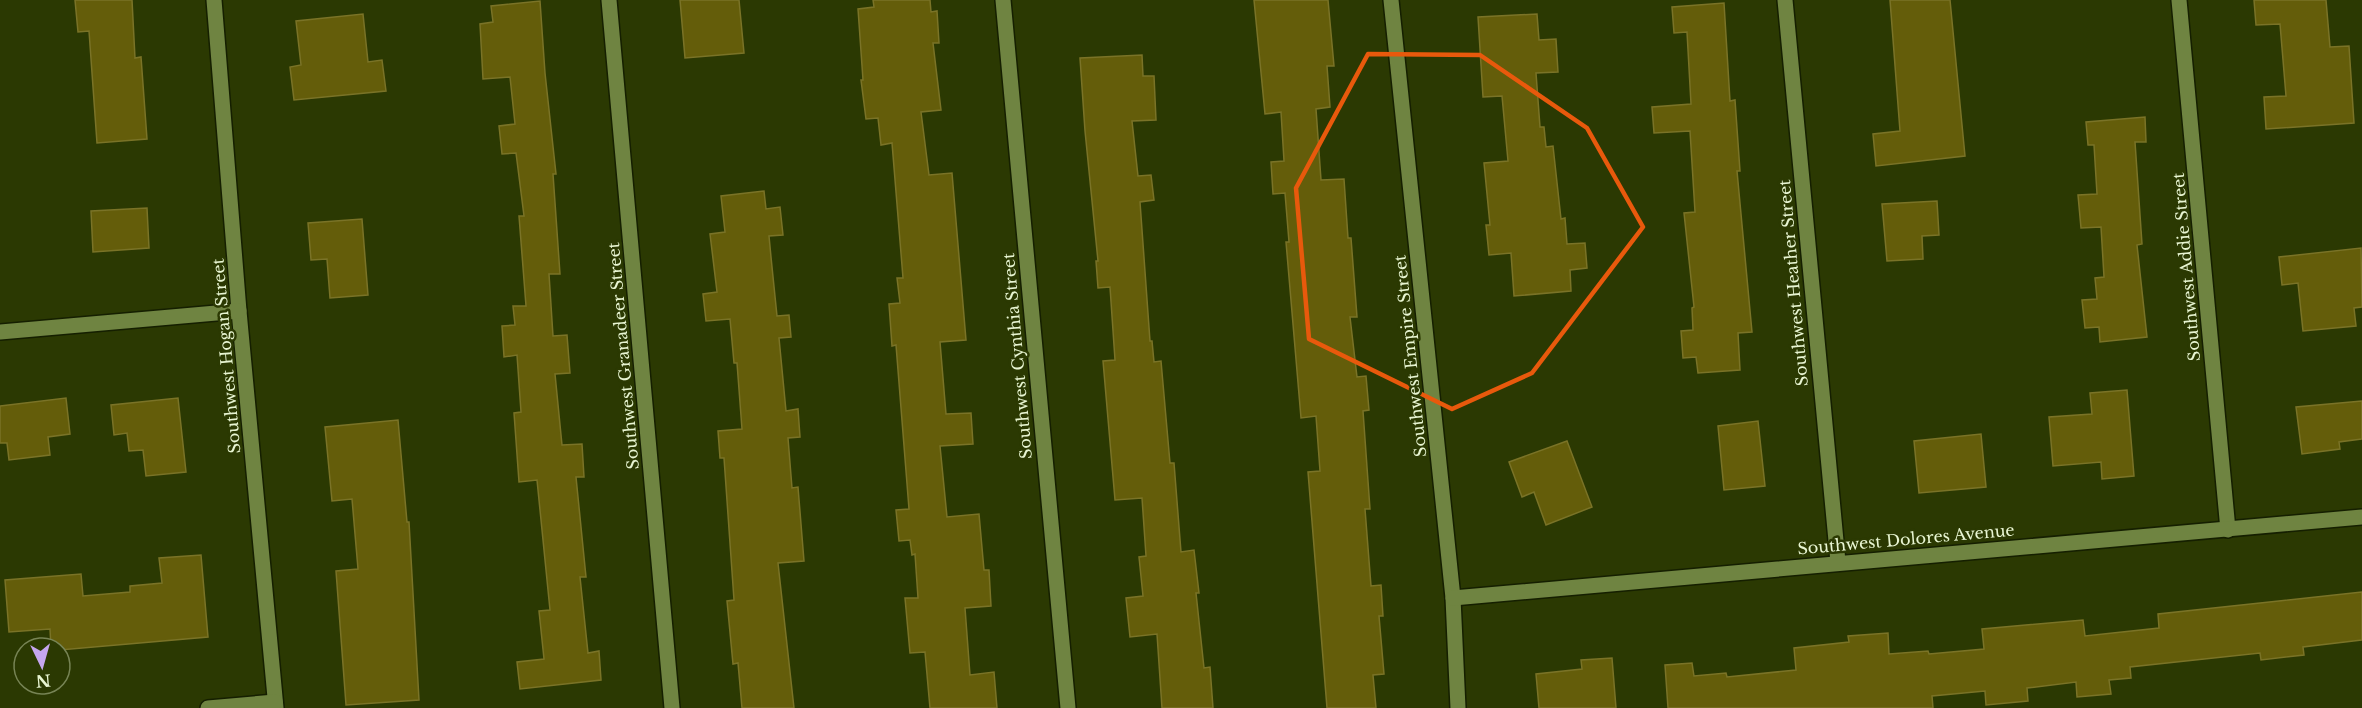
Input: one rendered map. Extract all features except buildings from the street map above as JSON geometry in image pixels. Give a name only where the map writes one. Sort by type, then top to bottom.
[{"type":"street","name":"Southwest Hogan Street","points":[[214,0],[239,311],[275,705]]},
{"type":"street","name":"Southwest Granadeer Street","points":[[609,0],[672,708]]},
{"type":"street","name":"Southwest Cynthia Street","points":[[1003,0],[1068,708]]},
{"type":"street","name":"Southwest Empire Street","points":[[1391,0],[1453,598],[1458,708]]},
{"type":"street","name":"Southwest Heather Street","points":[[1785,0],[1838,562]]},
{"type":"street","name":"Southwest Addie Street","points":[[2179,0],[2228,530]]},
{"type":"street","points":[[0,332],[239,311]]},
{"type":"street","name":"Southwest Dolores Avenue","points":[[1453,598],[2362,517]]},
{"type":"street","points":[[208,708],[275,705]]},
{"type":"highlighted area","points":[[1368,54],[1480,55],[1587,128],[1643,227],[1532,373],[1452,409],[1309,339],[1296,188]]}]
